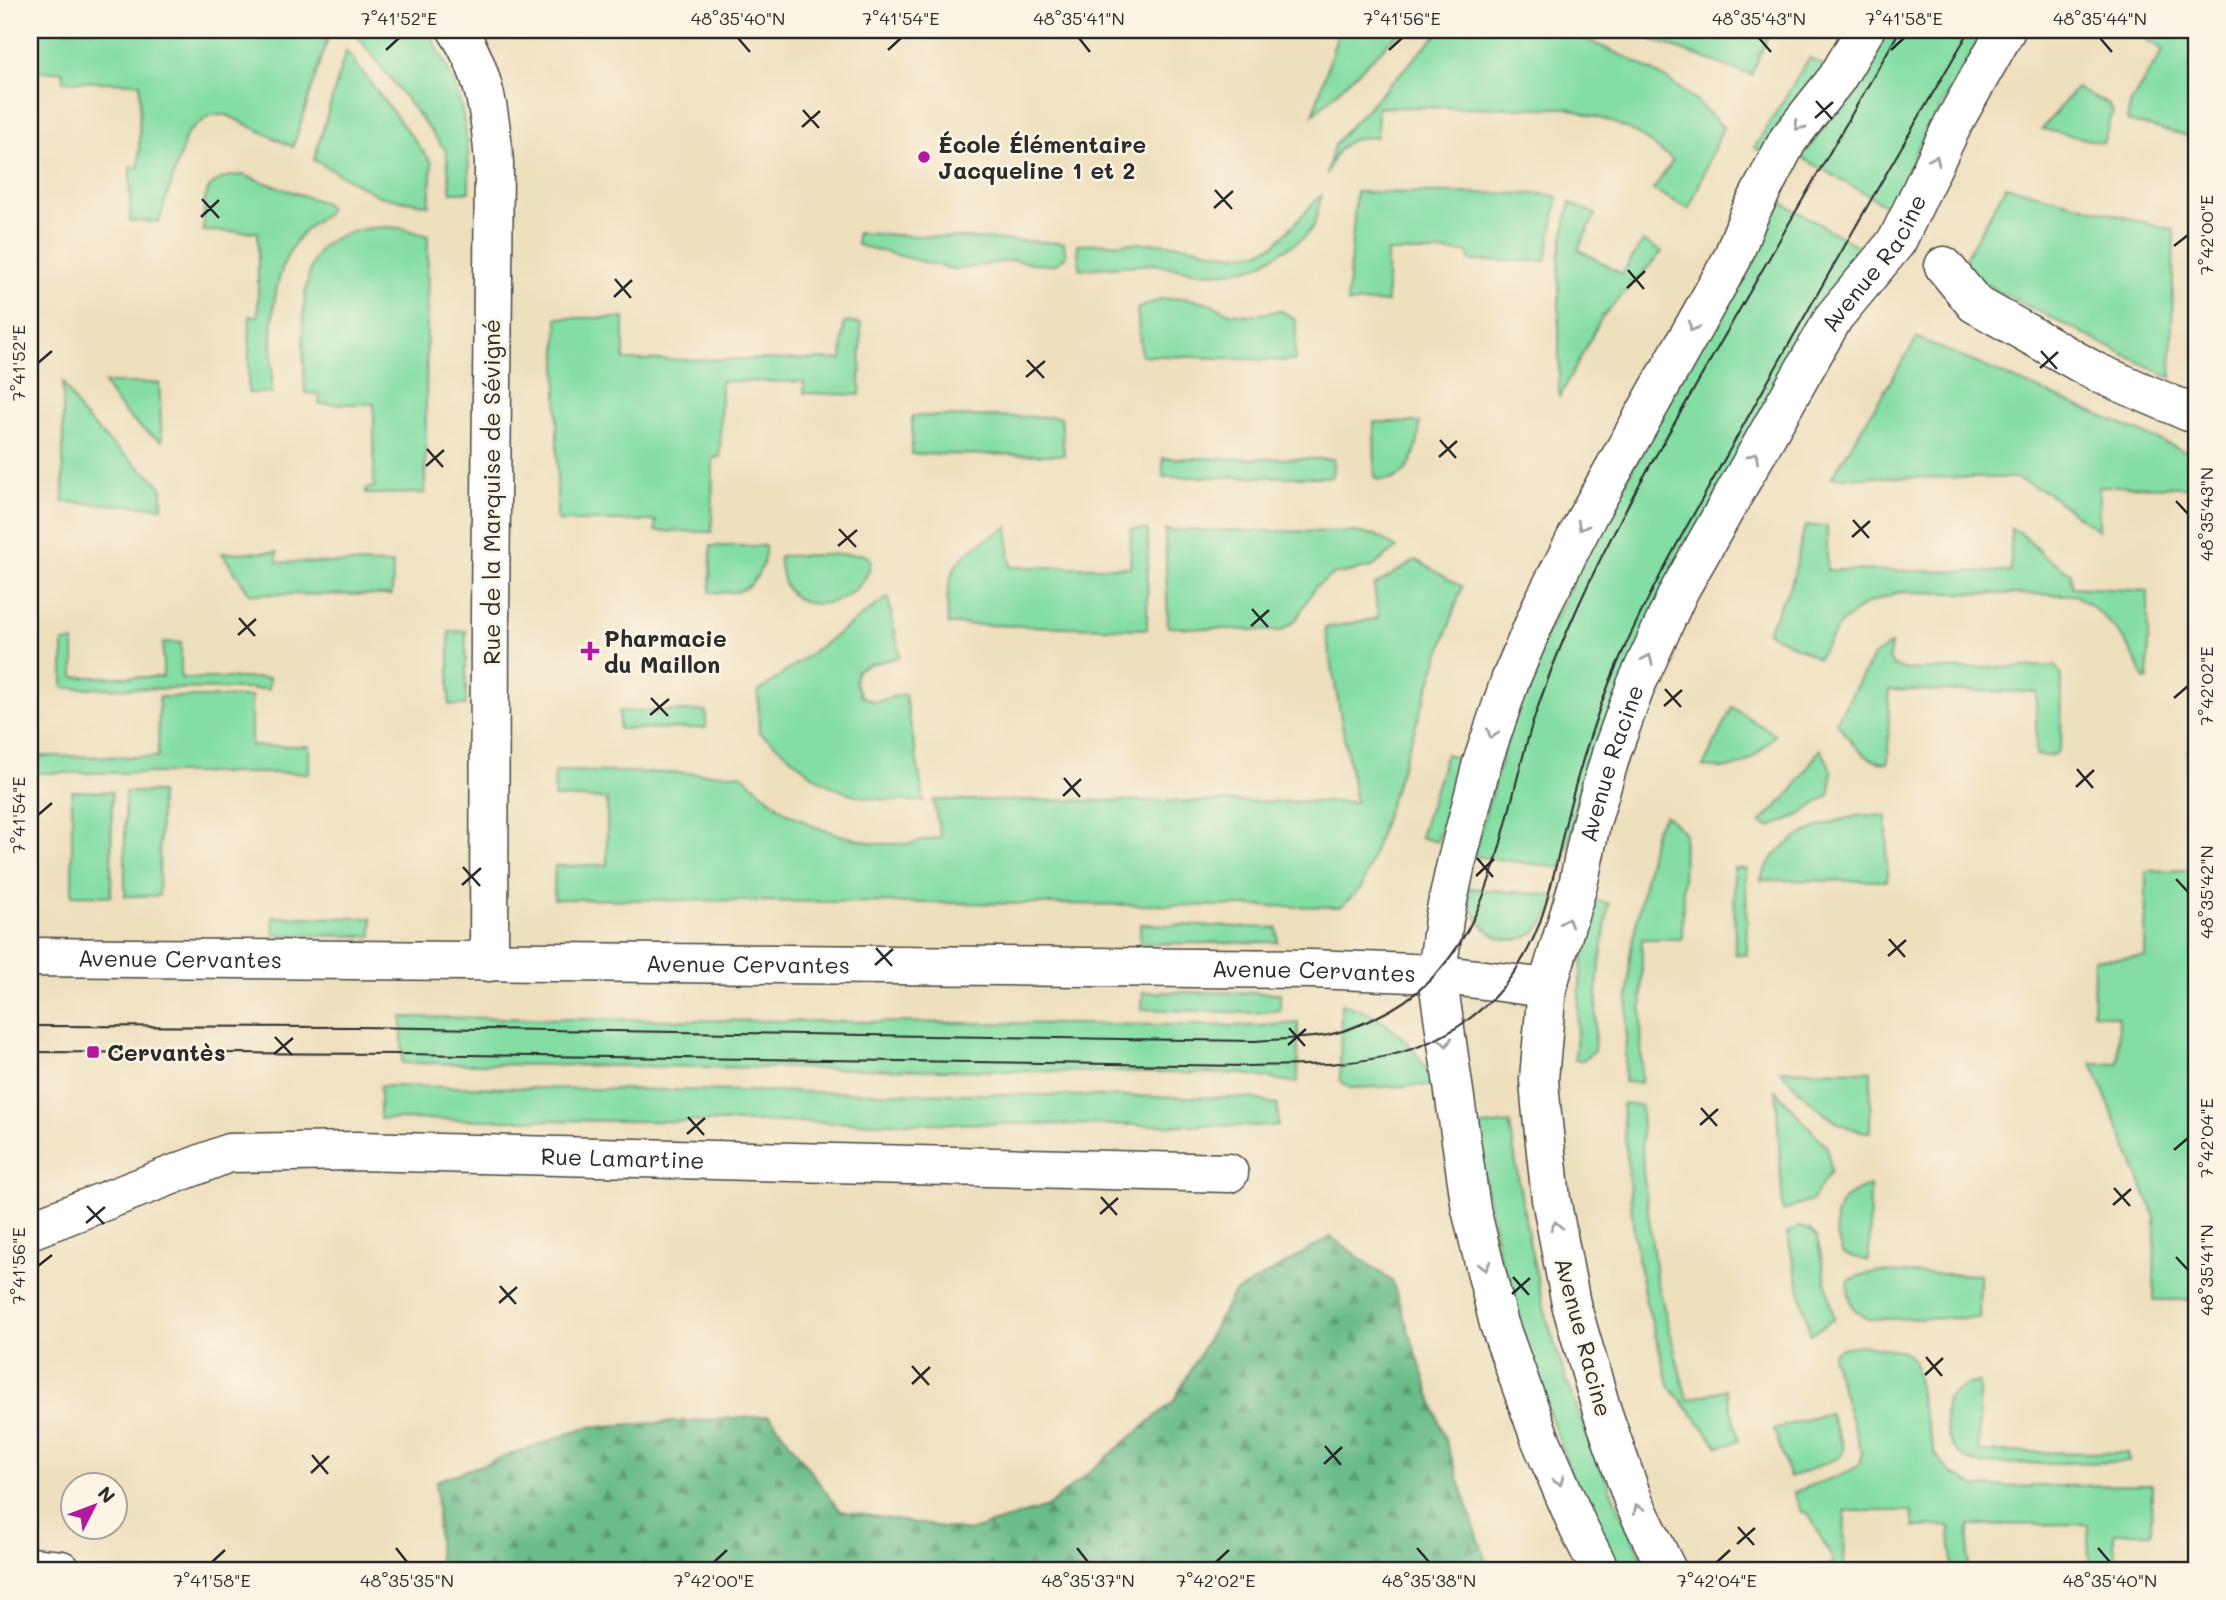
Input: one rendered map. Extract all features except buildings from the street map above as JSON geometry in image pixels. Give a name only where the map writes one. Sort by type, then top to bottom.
[{"type":"street","name":"Rue de la Marquise de Sévigné","points":[[457,30],[481,80],[491,120],[494,163],[489,962]]},
{"type":"street","points":[[1600,1570],[1579,1529],[1540,1438],[1499,1324],[1471,1209],[1437,974],[1444,919],[1482,763],[1510,681],[1542,605],[1589,513],[1732,259],[1749,215],[1788,140],[1838,78],[1865,30]]},
{"type":"street","name":"Avenue Racine","points":[[1667,1570],[1634,1503],[1602,1411],[1571,1304],[1551,1199],[1539,1079],[1547,988],[1578,884],[1591,822],[1612,751],[1636,685],[1679,591],[1834,317],[1896,241],[1954,122],[2006,30]]},
{"type":"street","points":[[1944,266],[1975,304],[2096,372],[2196,413]]},
{"type":"street","name":"Avenue Cervantes","points":[[30,957],[1312,969],[1437,974],[1547,988]]},
{"type":"street","name":"Rue Lamartine","points":[[30,1230],[229,1153],[358,1151],[1229,1174]]},
{"type":"street","points":[[30,1567],[61,1570]]},
{"type":"green space","points":[[30,30],[330,32],[293,147],[227,115],[210,115],[187,133],[159,222],[130,221],[130,167],[139,167],[140,83],[63,81],[63,71],[30,72]]},
{"type":"green space","points":[[353,30],[427,30],[448,69],[461,107],[468,147],[469,192],[451,192],[446,151]]},
{"type":"green space","points":[[1339,30],[1402,30],[1313,115]]},
{"type":"green space","points":[[1441,30],[1564,30],[1628,58],[1667,79],[1696,101],[1723,127],[1689,209],[1653,190],[1673,160],[1638,134],[1615,123],[1568,108],[1378,107],[1377,137],[1357,139],[1344,145],[1334,157],[1326,175],[1334,146],[1342,135]]},
{"type":"green space","points":[[1625,30],[1771,30],[1751,75]]},
{"type":"green space","points":[[1887,30],[1985,30],[1915,153],[1902,192],[1892,209],[1801,157],[1853,90]]},
{"type":"green space","points":[[2131,30],[2196,30],[2196,138],[2127,121],[2131,102],[2163,50]]},
{"type":"green space","points":[[346,51],[432,163],[429,205],[379,196],[314,160]]},
{"type":"green space","points":[[1809,58],[1825,66],[1763,152],[1754,148]]},
{"type":"green space","points":[[2076,88],[2108,104],[2113,112],[2103,143],[2042,129]]},
{"type":"green space","points":[[243,175],[325,203],[329,208],[327,214],[306,229],[292,248],[282,269],[273,318],[272,393],[248,393],[250,316],[258,316],[258,232],[203,231],[205,199],[212,185],[219,180]]},
{"type":"green space","points":[[2006,186],[2174,230],[2171,378],[1958,271]]},
{"type":"green space","points":[[1356,192],[1558,196],[1546,261],[1470,261],[1468,252],[1387,252],[1387,302],[1347,303]]},
{"type":"green space","points":[[1322,194],[1314,226],[1302,239],[1256,267],[1206,273],[1153,264],[1080,269],[1077,244],[1152,243],[1183,245],[1233,255],[1258,252],[1274,245]]},
{"type":"green space","points":[[1774,198],[1866,251],[1581,790],[1562,868],[1473,856],[1507,739],[1545,636]]},
{"type":"green space","points":[[1570,203],[1596,214],[1578,249],[1622,274],[1643,241],[1662,252],[1602,317],[1559,398],[1559,256]]},
{"type":"green space","points":[[384,227],[401,228],[428,236],[425,493],[366,494],[366,489],[374,487],[374,404],[319,404],[320,394],[305,393],[304,313],[310,271],[317,255],[327,243],[347,233]]},
{"type":"green space","points":[[857,233],[1064,243],[1066,256],[1056,264],[1012,260],[956,270],[857,245]]},
{"type":"green space","points":[[1183,298],[1206,302],[1230,313],[1249,315],[1282,311],[1296,320],[1295,361],[1141,355],[1137,309],[1161,299]]},
{"type":"green space","points":[[557,318],[624,318],[624,360],[842,359],[844,322],[861,324],[860,395],[804,393],[804,382],[721,381],[720,457],[713,458],[712,532],[655,531],[656,521],[557,521]]},
{"type":"green space","points":[[1917,338],[2182,450],[2196,452],[2196,487],[2099,486],[2099,530],[2048,493],[2016,478],[1832,477]]},
{"type":"green space","points":[[63,382],[81,413],[109,442],[155,480],[162,489],[162,507],[63,502]]},
{"type":"green space","points":[[104,383],[159,383],[162,441],[128,417]]},
{"type":"green space","points":[[912,416],[1061,417],[1064,455],[912,454]]},
{"type":"green space","points":[[1374,422],[1420,422],[1417,446],[1411,462],[1393,479],[1375,479]]},
{"type":"green space","points":[[1163,458],[1333,459],[1332,477],[1163,477]]},
{"type":"green space","points":[[1805,526],[1827,526],[1827,570],[2011,572],[2011,529],[2020,532],[2044,556],[2071,573],[2072,587],[2148,591],[2148,680],[2145,680],[2118,632],[2099,612],[2075,595],[1899,592],[1864,605],[1840,624],[1818,658],[1767,632],[1792,582]]},
{"type":"green space","points":[[1008,527],[1010,567],[1130,567],[1131,529],[1148,530],[1147,629],[948,624],[949,587],[958,564],[966,554]]},
{"type":"green space","points":[[1165,530],[1353,532],[1376,535],[1397,548],[1372,567],[1333,575],[1315,587],[1296,620],[1281,631],[1168,627]]},
{"type":"green space","points":[[711,546],[765,546],[761,568],[753,582],[740,590],[710,592]]},
{"type":"green space","points":[[277,552],[277,562],[393,564],[392,595],[250,594],[222,553]]},
{"type":"green space","points":[[779,556],[867,556],[871,562],[866,576],[857,588],[845,597],[817,604],[803,602],[792,595],[784,583]]},
{"type":"green space","points":[[1416,560],[1462,587],[1362,887],[1341,907],[554,899],[555,866],[607,865],[607,799],[554,797],[555,771],[741,774],[784,811],[813,826],[876,844],[908,844],[941,837],[933,800],[1356,802],[1325,628],[1378,618],[1374,586]]},
{"type":"green space","points":[[888,597],[900,657],[857,670],[855,682],[861,696],[874,702],[905,694],[924,801],[894,801],[850,794],[823,782],[759,733],[758,692]]},
{"type":"green space","points":[[466,631],[466,705],[449,705],[449,632]]},
{"type":"green space","points":[[63,642],[74,642],[74,677],[163,677],[163,643],[181,642],[181,678],[269,678],[269,689],[63,688]]},
{"type":"green space","points":[[1891,644],[1889,658],[1893,666],[1907,670],[2055,666],[2062,676],[2061,742],[2057,753],[2048,756],[2036,755],[2036,692],[1889,690],[1888,763],[1864,755],[1836,722],[1873,657]]},
{"type":"green space","points":[[159,697],[251,697],[251,746],[309,746],[309,773],[30,773],[30,756],[158,757]]},
{"type":"green space","points":[[1732,707],[1775,735],[1744,763],[1727,768],[1703,767]]},
{"type":"green space","points":[[619,711],[706,711],[706,728],[619,729]]},
{"type":"green space","points":[[1820,749],[1831,771],[1829,795],[1800,815],[1770,827],[1760,823],[1792,791]]},
{"type":"green space","points":[[2188,751],[2196,751],[2196,1300],[2154,1300],[2155,1217],[2092,1063],[2118,1064],[2119,1017],[2093,1013],[2094,959],[2145,957],[2146,871],[2192,870]]},
{"type":"green space","points":[[1446,754],[1462,759],[1437,842],[1420,837]]},
{"type":"green space","points":[[72,791],[112,792],[111,896],[72,895]]},
{"type":"green space","points":[[125,792],[160,792],[159,896],[125,896]]},
{"type":"green space","points":[[1665,815],[1684,832],[1682,939],[1642,939],[1641,1083],[1624,1082],[1630,954],[1655,830]]},
{"type":"green space","points":[[1863,815],[1887,816],[1887,881],[1761,880],[1777,853],[1803,834],[1833,822]]},
{"type":"green space","points":[[1734,868],[1746,869],[1747,955],[1735,954]]},
{"type":"green space","points":[[1468,888],[1556,896],[1547,919],[1533,934],[1508,940],[1496,936],[1476,917]]},
{"type":"green space","points":[[1593,901],[1609,903],[1598,977],[1594,1051],[1583,1060],[1575,1060],[1581,971]]},
{"type":"green space","points":[[273,917],[372,918],[372,936],[274,935]]},
{"type":"green space","points":[[1140,924],[1277,928],[1278,942],[1140,944]]},
{"type":"green space","points":[[1143,992],[1280,993],[1280,1010],[1253,1013],[1142,1009]]},
{"type":"green space","points":[[1341,1004],[1371,1015],[1397,1033],[1418,1056],[1433,1085],[1350,1088],[1340,1080]]},
{"type":"green space","points":[[402,1017],[1262,1026],[1298,1023],[1298,1083],[1244,1074],[402,1063]]},
{"type":"green space","points":[[1780,1070],[1871,1071],[1870,1132],[1856,1130],[1831,1118]]},
{"type":"green space","points":[[380,1086],[1250,1098],[1278,1105],[1278,1126],[380,1119]]},
{"type":"green space","points":[[1776,1091],[1827,1147],[1831,1171],[1811,1201],[1783,1211]]},
{"type":"green space","points":[[1622,1104],[1641,1106],[1643,1170],[1656,1276],[1687,1400],[1726,1389],[1739,1441],[1719,1447],[1670,1387],[1645,1298],[1634,1235]]},
{"type":"green space","points":[[1510,1123],[1532,1255],[1551,1333],[1571,1394],[1595,1453],[1648,1570],[1615,1570],[1577,1490],[1507,1297],[1474,1127]]},
{"type":"green space","points":[[1870,1186],[1869,1261],[1843,1254],[1836,1220],[1837,1211],[1848,1196]]},
{"type":"green space","points":[[1799,1227],[1810,1230],[1817,1237],[1834,1319],[1810,1334],[1787,1234]]},
{"type":"green space","points":[[1331,1237],[1392,1281],[1489,1570],[439,1570],[436,1481],[588,1427],[770,1416],[840,1511],[968,1531],[1047,1507],[1173,1402],[1233,1294]]},
{"type":"green space","points":[[1877,1272],[1980,1275],[1979,1318],[1867,1319],[1857,1312],[1852,1304],[1847,1282],[1858,1276]]},
{"type":"green space","points":[[1861,1345],[1903,1351],[1914,1361],[1922,1407],[1935,1454],[1951,1473],[1977,1487],[2152,1485],[2151,1533],[2114,1533],[2115,1570],[2089,1570],[2088,1524],[1969,1525],[1968,1570],[1952,1570],[1950,1526],[1914,1527],[1912,1511],[1845,1511],[1844,1570],[1819,1570],[1834,1562],[1808,1513],[1801,1512],[1794,1492],[1850,1471],[1859,1464],[1862,1453],[1832,1358],[1833,1353],[1842,1348]]},
{"type":"green space","points":[[1979,1382],[1979,1452],[2127,1453],[2129,1462],[1979,1464],[1966,1459],[1952,1445],[1946,1430],[1947,1398],[1968,1384]]},
{"type":"green space","points":[[1829,1413],[1843,1446],[1843,1453],[1838,1458],[1790,1478],[1774,1429]]},
{"type":"tram line","points":[[30,1026],[358,1027],[1254,1041],[1328,1035],[1369,1021],[1392,1009],[1426,984],[1452,955],[1472,921],[1488,885],[1541,697],[1592,577],[1636,490],[1900,30]]},
{"type":"tram line","points":[[30,1052],[402,1054],[1247,1066],[1315,1064],[1379,1058],[1439,1038],[1467,1021],[1494,997],[1526,954],[1545,907],[1570,805],[1593,727],[1637,622],[1681,536],[1970,30]]},
{"type":"place","name":"École Élémentaire Jacqueline 1 et 2","points":[[924,157]]},
{"type":"place","name":"Pharmacie du Maillon","points":[[590,651]]},
{"type":"place","name":"Cervantès","points":[[93,1052]]}]
